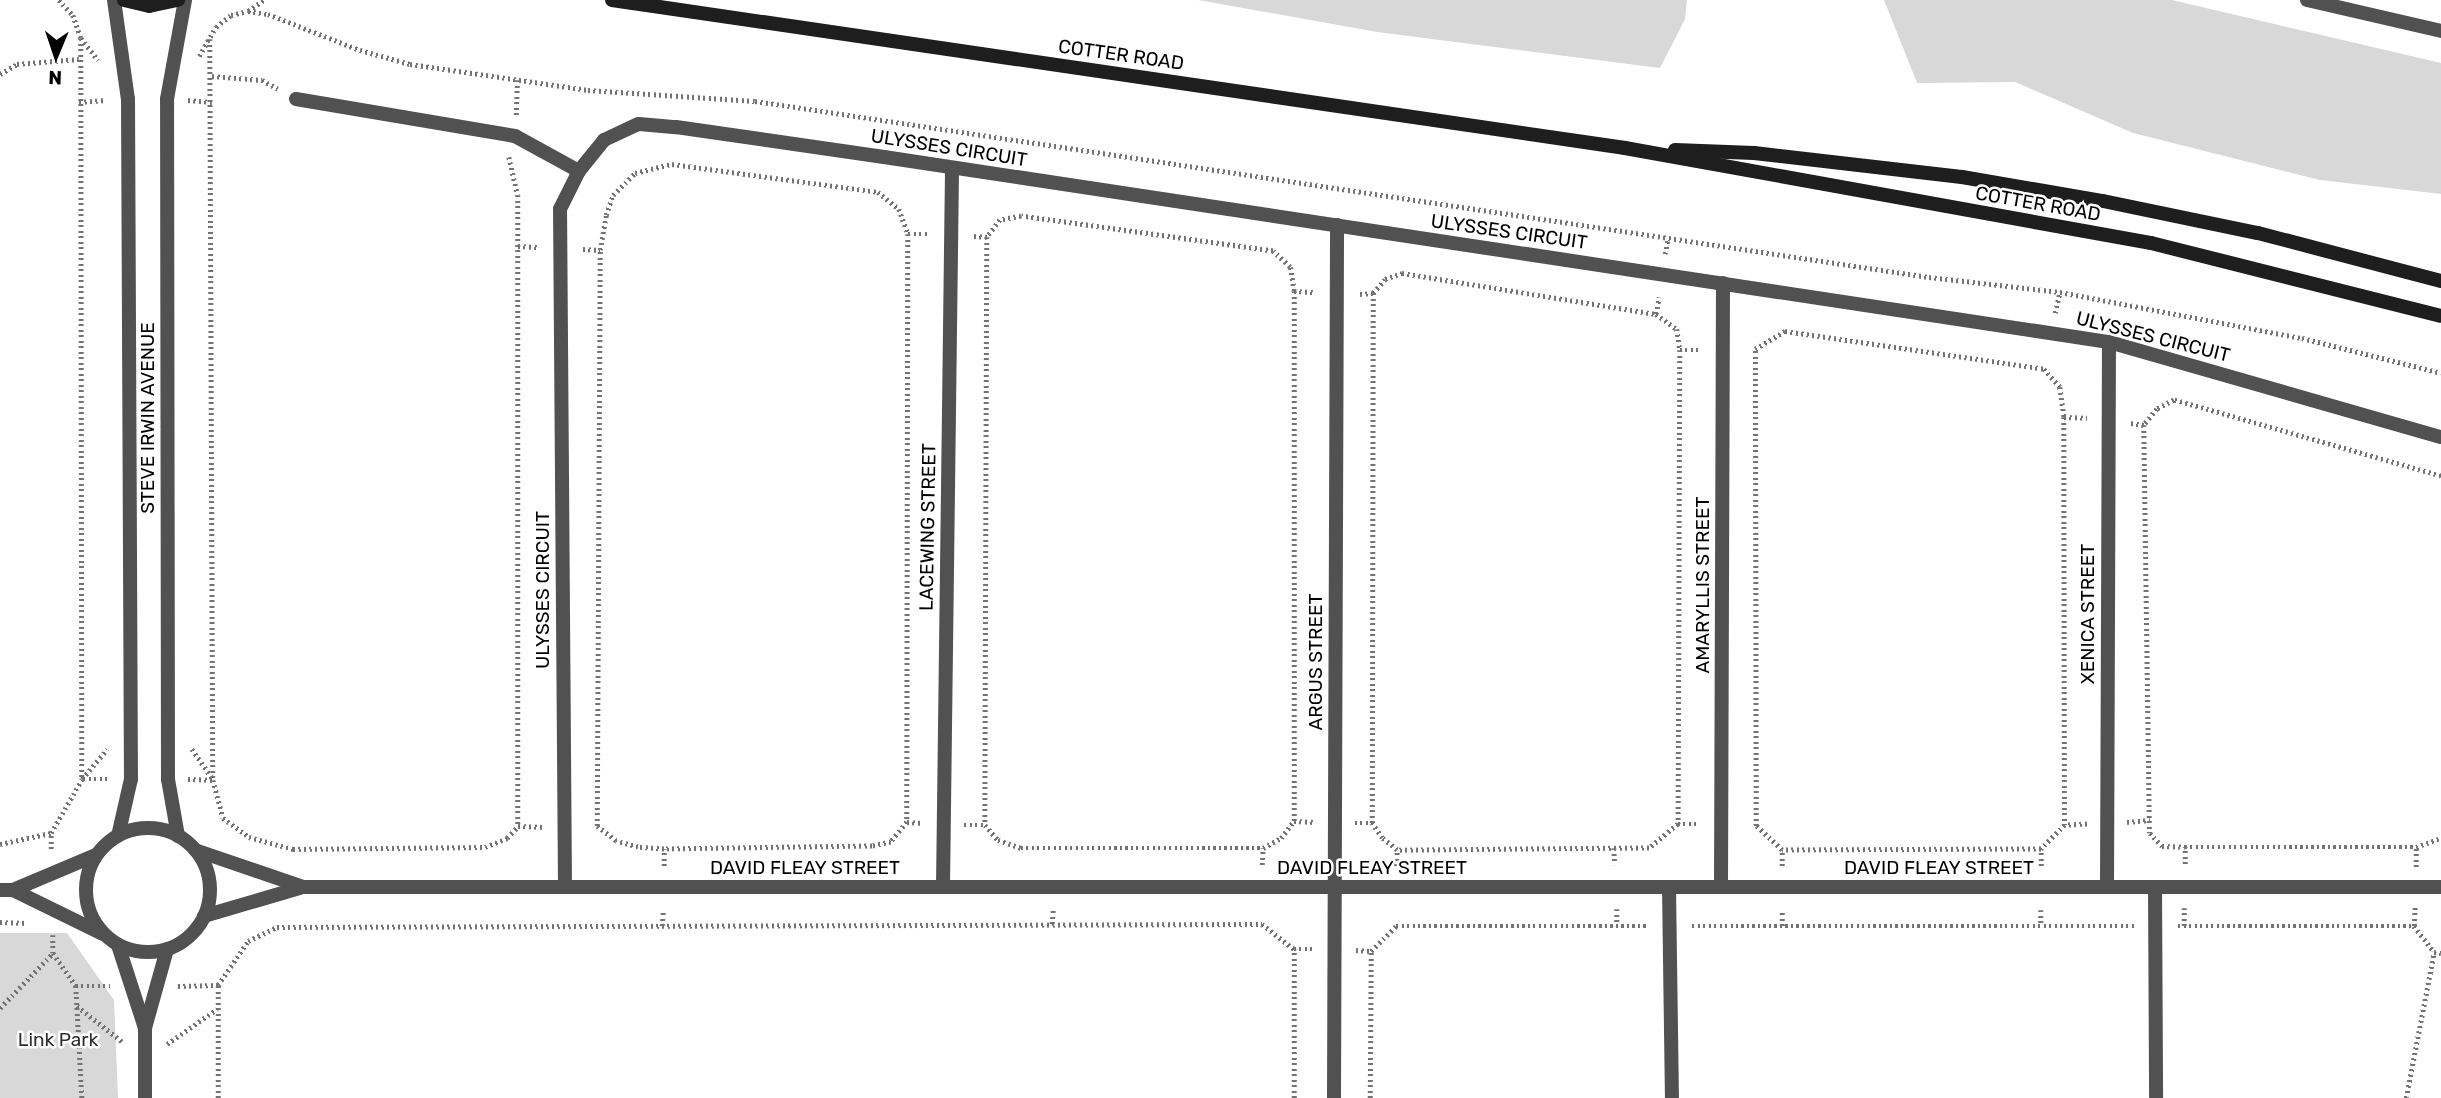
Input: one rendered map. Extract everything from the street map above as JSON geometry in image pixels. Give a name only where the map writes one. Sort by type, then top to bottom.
[{"type":"main road","points":[[124,0],[149,6],[178,0]]},
{"type":"main road","name":"COTTER ROAD","points":[[612,0],[1625,148],[2151,243],[2441,316]]},
{"type":"main road","name":"COTTER ROAD","points":[[1625,148],[1754,153],[1962,177],[2196,219],[2441,281]]},
{"type":"street","name":"STEVE IRWIN AVENUE","points":[[114,0],[128,113],[131,779],[118,836]]},
{"type":"street","name":"STEVE IRWIN AVENUE","points":[[178,836],[168,779],[167,99],[185,0]]},
{"type":"street","points":[[2307,0],[2441,31]]},
{"type":"street","points":[[296,99],[515,136],[579,171]]},
{"type":"street","name":"ULYSSES CIRCUIT","points":[[565,887],[559,209],[579,171],[604,140],[639,124],[676,127],[1338,225],[2109,342],[2441,437]]},
{"type":"street","name":"LACEWING STREET","points":[[943,887],[951,168]]},
{"type":"street","name":"ARGUS STREET","points":[[1334,1098],[1338,225]]},
{"type":"street","name":"AMARYLLIS STREET","points":[[1721,887],[1723,283]]},
{"type":"street","name":"XENICA STREET","points":[[2107,887],[2109,342]]},
{"type":"street","points":[[138,829],[158,830],[178,836],[195,850],[209,881],[209,899],[204,916],[195,930],[167,949],[151,952],[118,945],[103,934],[6,890],[96,855],[118,836],[138,829]]},
{"type":"street","name":"DAVID FLEAY STREET","points":[[195,850],[303,887]]},
{"type":"street","points":[[96,855],[88,875],[86,896],[91,916],[103,934]]},
{"type":"street","name":"DAVID FLEAY STREET","points":[[204,916],[303,887],[2441,887]]},
{"type":"street","points":[[1670,887],[1672,1098]]},
{"type":"street","points":[[2154,887],[2156,1098]]},
{"type":"street","points":[[118,945],[145,1028]]},
{"type":"street","points":[[145,1098],[145,1028],[167,949]]},
{"type":"path","points":[[0,845],[51,834],[82,779],[81,38],[73,15],[59,0]]},
{"type":"path","points":[[264,0],[248,11],[231,15],[216,27],[210,39],[213,780],[223,818],[249,837],[293,849],[485,847],[507,838],[518,826],[518,195],[510,170],[509,153]]},
{"type":"path","points":[[248,11],[268,14],[360,50],[422,66],[589,90],[755,101],[1916,275],[2060,292],[2302,338],[2441,373]]},
{"type":"path","points":[[0,74],[17,64],[79,59]]},
{"type":"path","points":[[212,76],[262,80],[296,99]]},
{"type":"path","points":[[518,826],[597,827],[616,841],[638,847],[705,849],[872,846],[891,842],[907,822],[908,234],[899,209],[878,192],[672,164],[635,173],[613,195],[606,215],[600,250],[597,827]]},
{"type":"path","points":[[1021,216],[1273,251],[1290,267],[1294,291],[1294,821],[1281,838],[1263,848],[1021,848],[998,841],[985,825],[987,237],[1000,220],[1021,216]]},
{"type":"path","points":[[908,234],[987,237]]},
{"type":"path","points":[[1294,291],[1373,293],[1385,279],[1402,273],[1657,314],[1677,329],[1681,350],[1678,824],[1648,848],[1397,850],[1382,838],[1372,823],[1373,293]]},
{"type":"path","points":[[2065,825],[2064,417],[2060,387],[2044,369],[1785,331],[1755,349],[1756,826],[1782,850],[2041,849],[2065,825],[2150,820]]},
{"type":"path","points":[[2441,476],[2175,400],[2157,409],[2144,425],[2150,833],[2162,846],[2185,848],[2416,847],[2441,838]]},
{"type":"path","points":[[2064,417],[2108,419]]},
{"type":"path","points":[[1294,949],[1294,1098]]},
{"type":"path","points":[[1370,1098],[1371,951]]},
{"type":"path","points":[[2406,1098],[2434,952],[2441,953]]},
{"type":"path","points":[[0,1008],[53,953],[76,986],[82,1098]]},
{"type":"path","points":[[218,985],[219,1098]]},
{"type":"path","points":[[77,1006],[145,1060],[218,1009]]},
{"type":"green space","points":[[1198,0],[1687,0],[1685,19],[1660,68],[1377,32]]},
{"type":"green space","points":[[1884,0],[2172,0],[2441,63],[2441,194],[2320,180],[2133,133],[2015,82],[1917,83]]},
{"type":"green space","name":"Link Park","points":[[0,933],[67,933],[114,1000],[118,1098],[0,1098]]}]
